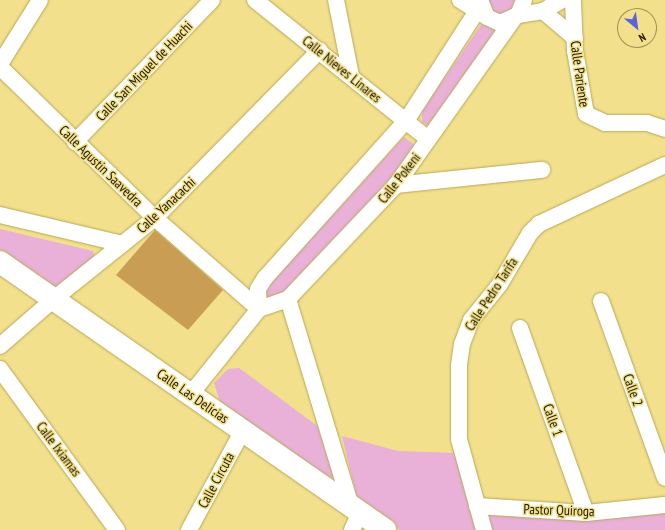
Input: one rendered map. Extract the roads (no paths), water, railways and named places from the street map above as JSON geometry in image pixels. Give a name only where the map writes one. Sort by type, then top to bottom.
[{"type":"street","points":[[0,64],[40,0]]},
{"type":"street","name":"Calle San Miguel de Huachi","points":[[75,142],[212,0]]},
{"type":"street","name":"Calle Nieves Linares","points":[[255,0],[320,50],[428,139]]},
{"type":"street","points":[[336,0],[351,76]]},
{"type":"street","points":[[460,0],[481,9],[500,23],[542,12],[562,0]]},
{"type":"street","name":"Calle Pokeni","points":[[259,309],[288,299],[396,185],[516,18],[524,0]]},
{"type":"street","name":"Calle Pariente","points":[[573,0],[581,100],[586,114],[605,123],[647,123],[665,129]]},
{"type":"street","points":[[190,395],[259,309],[258,289],[265,278],[406,121],[481,9]]},
{"type":"street","points":[[542,12],[575,38]]},
{"type":"street","name":"Calle Yanacachi","points":[[0,346],[55,298],[155,218],[320,50]]},
{"type":"street","name":"Calle Agustin Saavedra","points":[[0,67],[75,142],[155,218],[259,309]]},
{"type":"street","name":"Calle Pedro Tarifa","points":[[484,530],[459,439],[459,365],[462,344],[471,320],[500,284],[530,233],[539,224],[665,165]]},
{"type":"street","points":[[396,185],[542,170]]},
{"type":"street","points":[[0,215],[122,244]]},
{"type":"street","name":"Calle Las Delicias","points":[[0,262],[55,298],[190,395],[243,430],[354,515],[385,530]]},
{"type":"street","points":[[288,299],[354,515]]},
{"type":"street","name":"Calle 2","points":[[601,301],[665,478]]},
{"type":"street","name":"Calle 1","points":[[520,328],[586,513]]},
{"type":"street","name":"Calle Ixiamas","points":[[0,368],[117,530]]},
{"type":"street","name":"Calle Circuta","points":[[189,530],[243,430]]},
{"type":"street","name":"Pastor Quiroga","points":[[477,506],[586,513],[665,505]]}]
